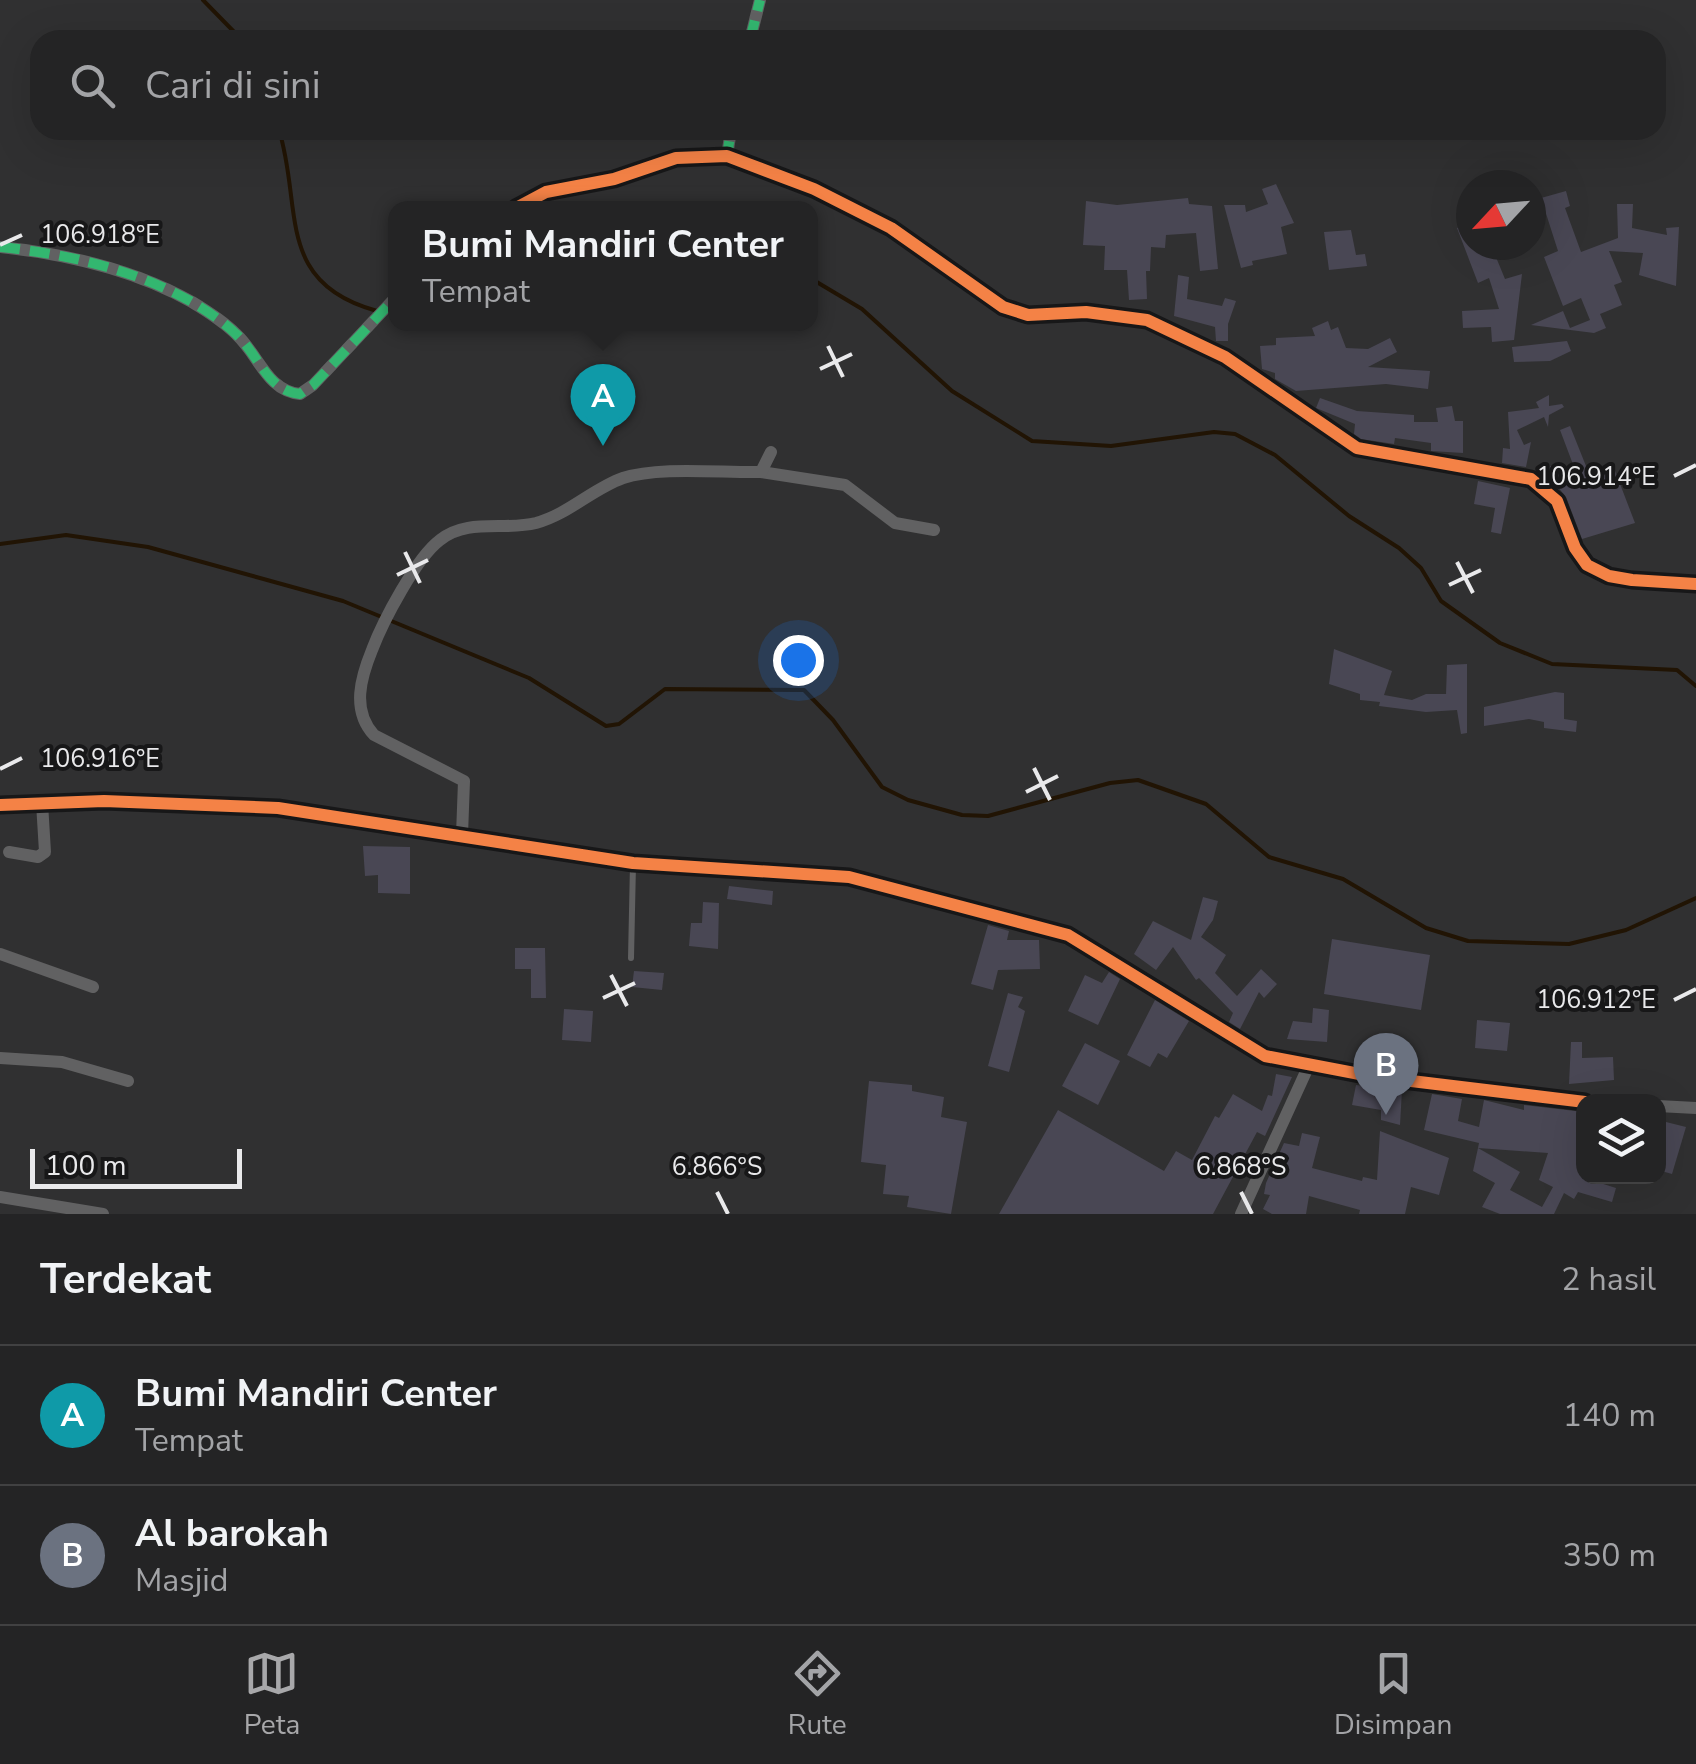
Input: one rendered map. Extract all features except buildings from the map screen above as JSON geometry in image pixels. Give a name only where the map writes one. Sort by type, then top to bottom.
[{"type":"street","points":[[752,30],[760,0]]},
{"type":"street","points":[[727,156],[729,140]]},
{"type":"street","points":[[529,201],[546,192],[614,179],[676,158],[727,156],[814,188],[891,228],[1003,307],[1028,315],[1086,312],[1147,320],[1225,357],[1357,448],[1531,479],[1557,501],[1575,548],[1587,565],[1620,578],[1696,584]]},
{"type":"street","points":[[0,246],[133,274],[193,303],[234,332],[258,357],[271,382],[286,393],[300,394],[322,377],[358,333],[388,305]]},
{"type":"street","points":[[760,472],[771,452]]},
{"type":"street","points":[[462,835],[464,781],[398,750],[366,727],[360,702],[362,674],[380,629],[436,542],[458,530],[520,527],[553,518],[624,478],[760,472],[846,484],[895,522],[934,530]]},
{"type":"street","points":[[8,852],[38,857],[46,852],[42,803]]},
{"type":"street","points":[[0,805],[214,803],[633,862],[849,877],[1037,924],[1098,951],[1250,1050],[1309,1066],[1576,1101]]},
{"type":"street","points":[[0,954],[93,988]]},
{"type":"street","points":[[0,1058],[62,1062],[128,1081]]},
{"type":"street","points":[[1240,1214],[1309,1066]]},
{"type":"street","points":[[1666,1106],[1696,1108]]},
{"type":"street","points":[[0,1198],[102,1214]]},
{"type":"lane","points":[[631,958],[633,862]]},
{"type":"waterway","points":[[203,0],[232,30]]},
{"type":"waterway","points":[[281,140],[298,239],[307,262],[322,282],[344,298],[377,311]]},
{"type":"waterway","points":[[818,283],[862,309],[952,391],[1032,441],[1111,446],[1214,432],[1235,434],[1275,455],[1349,516],[1399,548],[1421,568],[1441,601],[1500,643],[1552,664],[1677,670],[1696,686]]},
{"type":"waterway","points":[[0,544],[66,535],[148,547],[343,601],[529,678],[606,726],[619,724],[665,689],[804,690],[833,720],[882,787],[908,800],[962,815],[988,816],[1110,783],[1138,780],[1206,804],[1269,857],[1343,879],[1426,928],[1468,941],[1569,944],[1626,930],[1696,898]]},
{"type":"marked path","points":[[752,30],[760,0]]},
{"type":"marked path","points":[[722,156],[727,156],[729,140]]},
{"type":"marked path","points":[[0,247],[99,265],[170,290],[226,325],[271,379],[300,394],[388,305]]},
{"type":"cycle path","points":[[529,201],[546,192],[614,179],[676,158],[727,156],[814,189],[891,228],[1003,307],[1028,315],[1086,312],[1147,320],[1225,357],[1357,448],[1531,479],[1557,501],[1575,548],[1587,565],[1609,576],[1696,584]]},
{"type":"cycle path","points":[[0,805],[104,801],[278,808],[633,863],[849,877],[1068,935],[1265,1056],[1370,1076],[1576,1101]]},
{"type":"place","name":"Bumi Mandiri Center","points":[[603,446]]},
{"type":"place","name":"Al barokah","points":[[1386,1115]]}]
